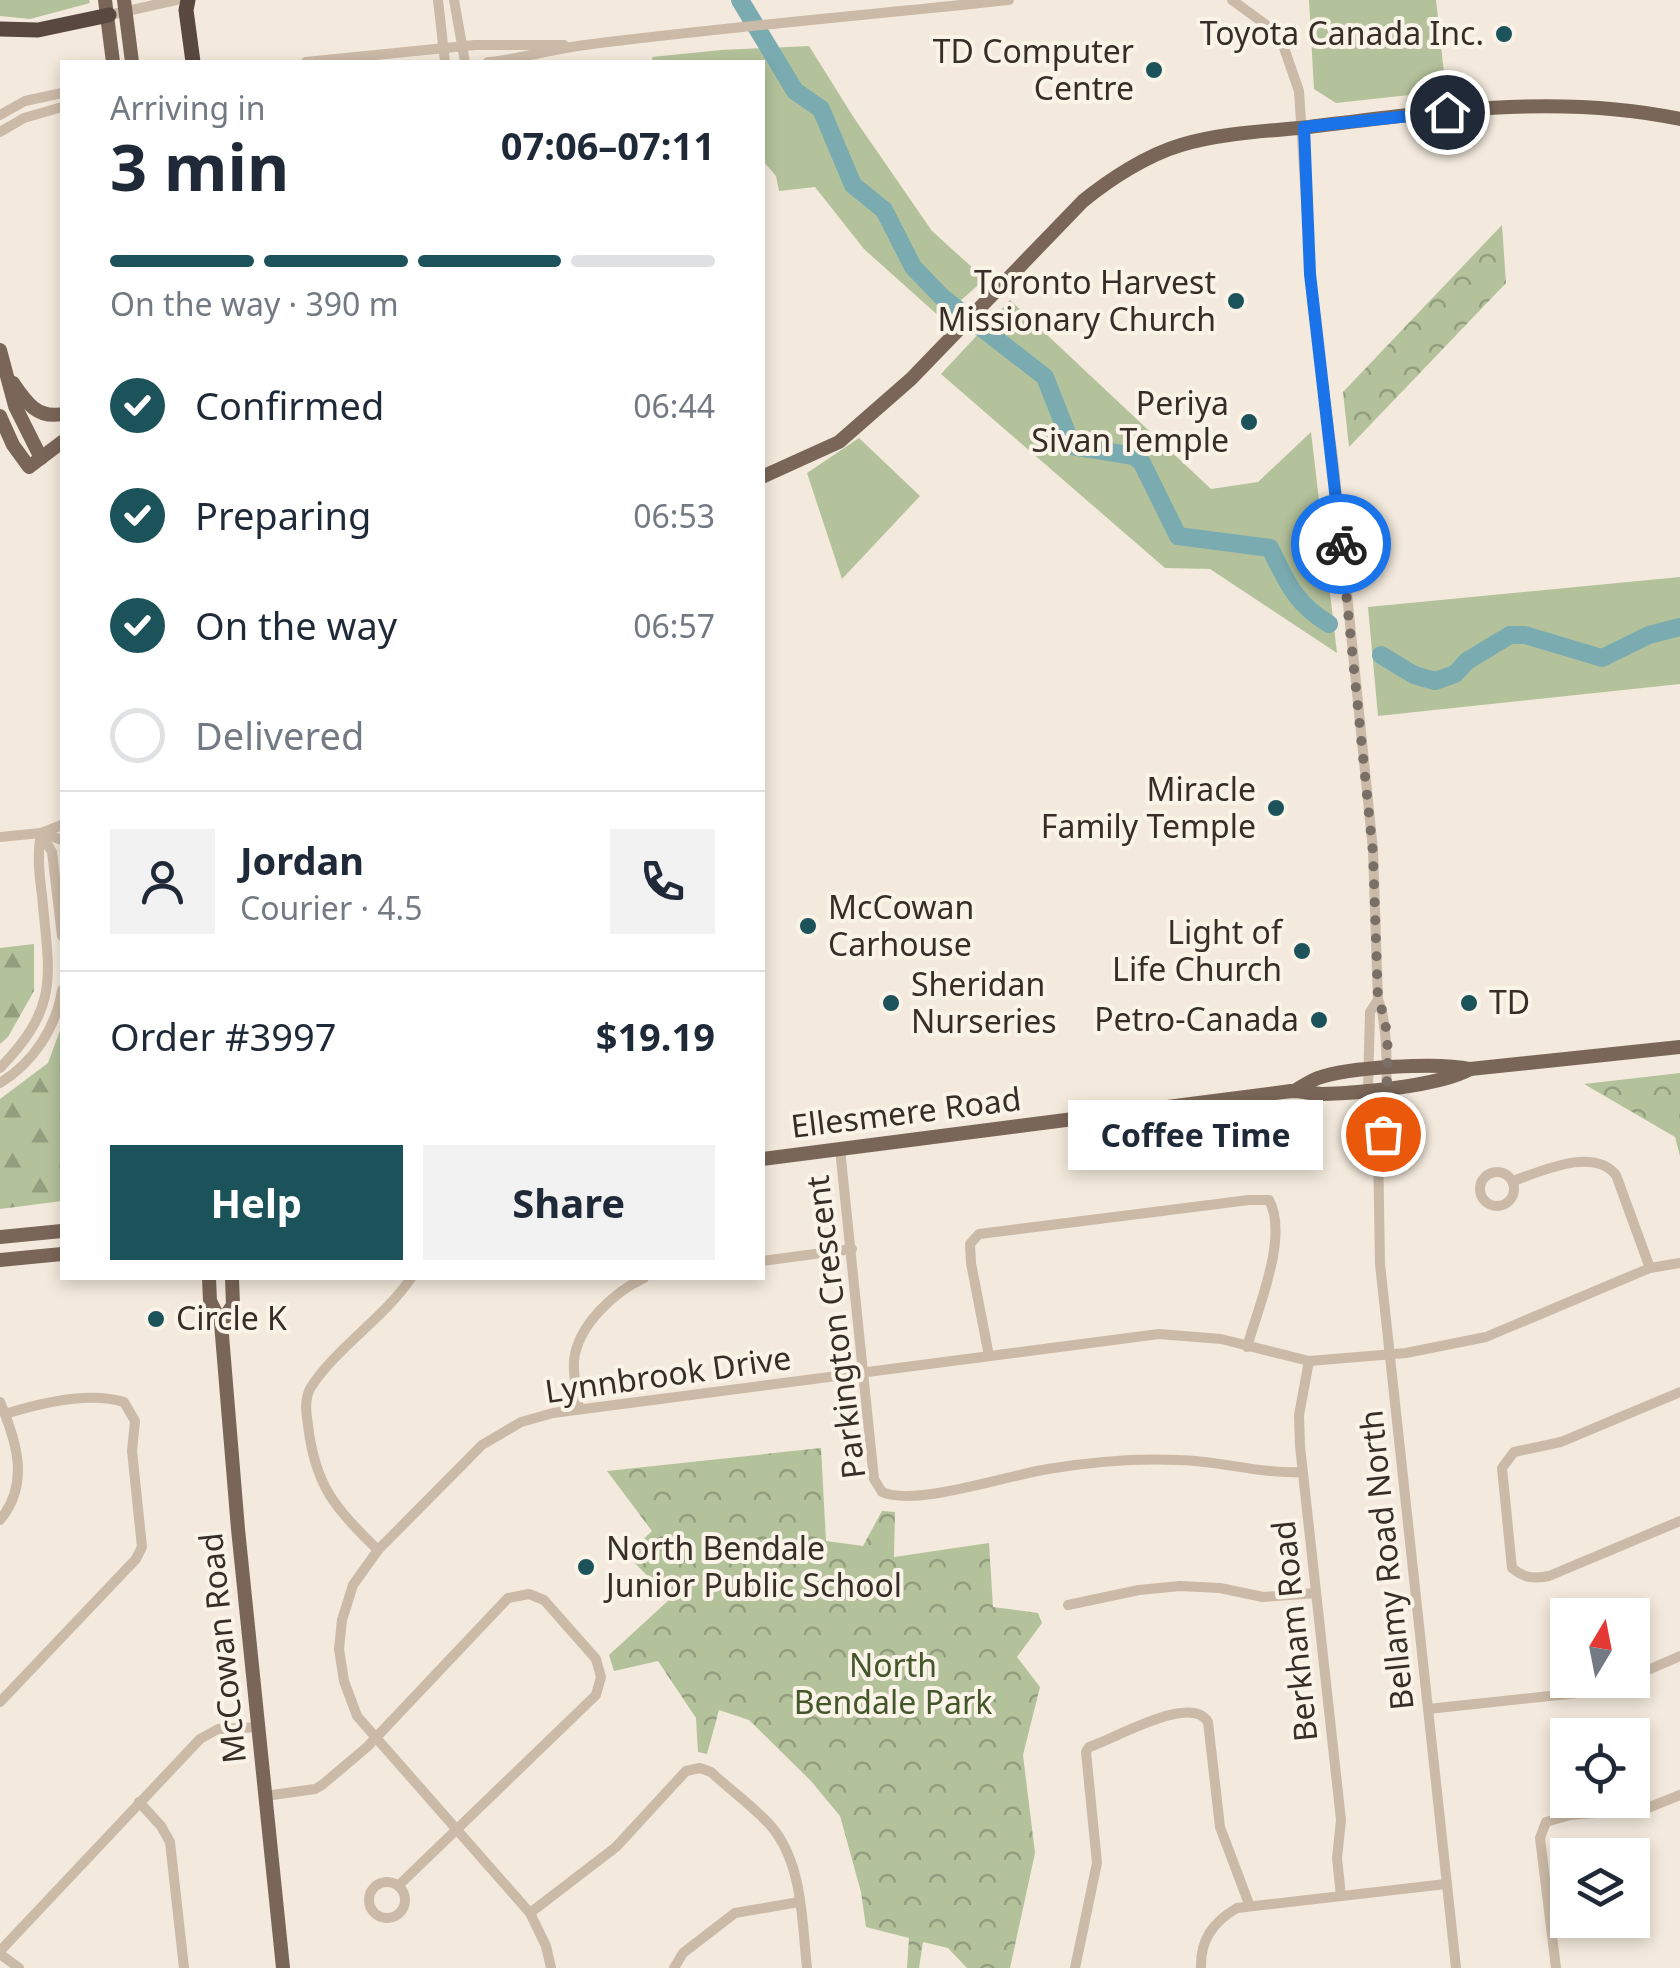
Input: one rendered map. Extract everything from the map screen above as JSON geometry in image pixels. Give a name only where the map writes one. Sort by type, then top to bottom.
[{"type":"highway","points":[[188,0],[193,60]]},
{"type":"highway","points":[[0,29],[38,30],[107,8]]},
{"type":"main road","points":[[126,6],[132,56]]},
{"type":"main road","points":[[107,8],[112,56]]},
{"type":"main road","points":[[765,476],[839,442],[911,379],[1082,201],[1106,182],[1180,145],[1304,127],[1558,104],[1632,110],[1680,119]]},
{"type":"main road","points":[[0,350],[35,463]]},
{"type":"main road","points":[[10,378],[26,403],[40,413],[60,414]]},
{"type":"main road","points":[[0,416],[13,445],[35,463]]},
{"type":"main road","points":[[35,463],[60,444]]},
{"type":"main road","name":"Ellesmere Road","points":[[1295,1090],[1319,1078],[1369,1070],[1448,1064],[1470,1069],[1680,1047]]},
{"type":"main road","name":"Ellesmere Road","points":[[765,1159],[1295,1090],[1321,1094],[1386,1087],[1453,1078],[1470,1069]]},
{"type":"main road","points":[[0,1237],[60,1230]]},
{"type":"main road","points":[[0,1260],[60,1254]]},
{"type":"main road","name":"McCowan Road","points":[[210,1280],[210,1302],[221,1323],[283,1968]]},
{"type":"main road","name":"McCowan Road","points":[[221,1323],[234,1305],[232,1280]]},
{"type":"street","points":[[107,8],[176,0]]},
{"type":"street","points":[[438,0],[445,60]]},
{"type":"street","points":[[454,0],[466,60]]},
{"type":"street","points":[[508,60],[580,46],[727,28],[780,26],[951,3],[1010,0]]},
{"type":"street","name":"Bellamy Road North","points":[[1238,1],[1282,45],[1299,91],[1304,127],[1310,274],[1372,839],[1378,1000],[1385,1013],[1386,1087],[1383,1134],[1378,1145],[1380,1264],[1456,1968]]},
{"type":"street","points":[[332,60],[515,42],[580,46]]},
{"type":"street","points":[[0,115],[25,101],[60,93]]},
{"type":"street","points":[[0,132],[24,118],[60,108]]},
{"type":"street","points":[[0,837],[41,833],[60,826]]},
{"type":"street","points":[[41,833],[60,839]]},
{"type":"street","points":[[41,833],[52,852],[60,919]]},
{"type":"street","points":[[0,1068],[23,1044],[48,995],[37,852],[41,833]]},
{"type":"street","points":[[0,1083],[22,1066],[44,1040],[60,999]]},
{"type":"street","name":"Bellamy Road North","points":[[1378,1000],[1370,1012],[1368,1089],[1369,1134],[1378,1145]]},
{"type":"street","name":"Parkington Crescent","points":[[840,1149],[874,1479],[879,1490],[907,1498],[1045,1469],[1155,1460],[1272,1474],[1302,1472]]},
{"type":"street","points":[[1513,1181],[1551,1166],[1598,1163],[1610,1167],[1616,1174],[1650,1268]]},
{"type":"street","points":[[989,1356],[970,1263],[970,1244],[979,1234],[1269,1200],[1277,1220],[1276,1240],[1247,1346]]},
{"type":"street","points":[[765,1261],[852,1249]]},
{"type":"street","name":"Lynnbrook Drive","points":[[552,1968],[530,1913],[356,1716],[340,1649],[341,1627],[353,1586],[378,1550],[482,1445],[521,1422],[579,1410],[1159,1334],[1221,1339],[1309,1360],[1390,1355],[1486,1337],[1650,1268],[1680,1263]]},
{"type":"street","points":[[378,1550],[340,1512],[319,1479],[311,1452],[307,1394],[409,1280]]},
{"type":"street","points":[[579,1410],[574,1366],[578,1342],[614,1296],[641,1280]]},
{"type":"street","name":"Berkham Road","points":[[1309,1360],[1299,1415],[1302,1472],[1341,1820],[1341,1896]]},
{"type":"street","points":[[1680,1392],[1561,1442],[1514,1452],[1502,1468],[1512,1568],[1521,1576],[1549,1576],[1680,1521]]},
{"type":"street","points":[[0,1702],[136,1559],[142,1547],[132,1451],[135,1421],[124,1402],[92,1399],[5,1414]]},
{"type":"street","points":[[0,1402],[19,1463],[16,1496],[0,1520]]},
{"type":"street","points":[[1068,1605],[1180,1586],[1263,1596],[1316,1593]]},
{"type":"street","points":[[266,1796],[315,1790],[375,1738],[508,1598],[529,1594],[544,1600],[596,1659],[602,1678],[596,1695],[399,1885]]},
{"type":"street","points":[[1650,1669],[1680,1656]]},
{"type":"street","points":[[1428,1710],[1550,1696]]},
{"type":"street","points":[[1075,1968],[1097,1863],[1086,1752],[1090,1746],[1172,1714],[1194,1711],[1208,1722],[1220,1827],[1249,1904]]},
{"type":"street","points":[[20,1968],[0,1952],[208,1732],[259,1727]]},
{"type":"street","points":[[530,1913],[616,1847],[686,1771],[700,1768],[711,1772],[775,1832],[794,1872],[807,1968]]},
{"type":"street","points":[[1556,1968],[1540,1838],[1546,1822],[1570,1815],[1645,1809],[1680,1795]]},
{"type":"street","points":[[139,1802],[170,1842],[184,1968]]},
{"type":"street","points":[[1201,1968],[1202,1946],[1214,1925],[1249,1904],[1446,1884]]},
{"type":"street","points":[[674,1968],[683,1952],[735,1912],[799,1902]]},
{"type":"green space","points":[[0,0],[90,3],[30,19],[0,16]]},
{"type":"green space","points":[[1309,0],[1436,0],[1446,91],[1336,103],[1314,89]]},
{"type":"green space","points":[[809,46],[932,231],[985,279],[941,318],[864,249],[815,187],[779,191],[776,176],[765,163],[765,60],[652,57]]},
{"type":"green space","points":[[1502,225],[1506,283],[1349,447],[1343,392]]},
{"type":"green space","points":[[1010,300],[1211,489],[1258,482],[1311,432],[1337,653],[1210,569],[1165,568],[941,374]]},
{"type":"green space","points":[[859,438],[920,496],[842,579],[807,473]]},
{"type":"green space","points":[[1680,577],[1680,684],[1378,716],[1368,607]]},
{"type":"green space","points":[[34,944],[34,991],[0,1044],[0,948]]},
{"type":"green space","points":[[60,1030],[60,1201],[0,1209],[0,1099],[48,1063]]},
{"type":"green space","points":[[1680,1073],[1680,1156],[1675,1137],[1584,1084]]},
{"type":"green space","name":"North Bendale Park","points":[[821,1448],[826,1541],[863,1546],[882,1511],[895,1512],[894,1557],[989,1543],[993,1607],[1038,1613],[1042,1623],[1017,1657],[1040,1687],[1023,1755],[1035,1853],[1010,1968],[967,1968],[948,1948],[923,1942],[919,1968],[907,1968],[909,1938],[866,1927],[861,1892],[840,1816],[811,1781],[749,1720],[719,1710],[707,1754],[698,1752],[696,1718],[658,1661],[614,1671],[609,1655],[670,1599],[627,1555],[652,1531],[607,1471]]},
{"type":"waterway","points":[[740,0],[795,91],[821,109],[853,185],[884,210],[913,267],[942,297],[1045,377],[1072,446],[1134,456],[1142,463],[1178,536],[1270,548],[1300,600],[1329,624]]},
{"type":"waterway","points":[[1381,655],[1414,675],[1435,681],[1455,674],[1467,661],[1510,635],[1525,635],[1602,658],[1649,635],[1680,627]]},
{"type":"way so far","points":[[1341,544],[1373,853],[1378,1000],[1385,1013],[1383,1134]]},
{"type":"place","name":"Toyota Canada Inc.","points":[[1504,34]]},
{"type":"place","name":"TD Computer Centre","points":[[1154,70]]},
{"type":"place","name":"Toronto Harvest Missionary Church","points":[[1236,301]]},
{"type":"place","name":"Periya Sivan Temple","points":[[1249,422]]},
{"type":"place","name":"Miracle Family Temple","points":[[1276,808]]},
{"type":"place","name":"McCowan Carhouse","points":[[808,926]]},
{"type":"place","name":"Light of Life Church","points":[[1302,951]]},
{"type":"place","name":"Sheridan Nurseries","points":[[891,1003]]},
{"type":"place","name":"TD","points":[[1469,1003]]},
{"type":"place","name":"Petro-Canada","points":[[1319,1020]]},
{"type":"place","name":"Coffee Time","points":[[1383,1134]]},
{"type":"place","name":"Circle K","points":[[156,1319]]},
{"type":"place","name":"North Bendale Junior Public School","points":[[586,1567]]},
{"type":"route","points":[[1341,544],[1314,324],[1304,127],[1447,112]]}]
